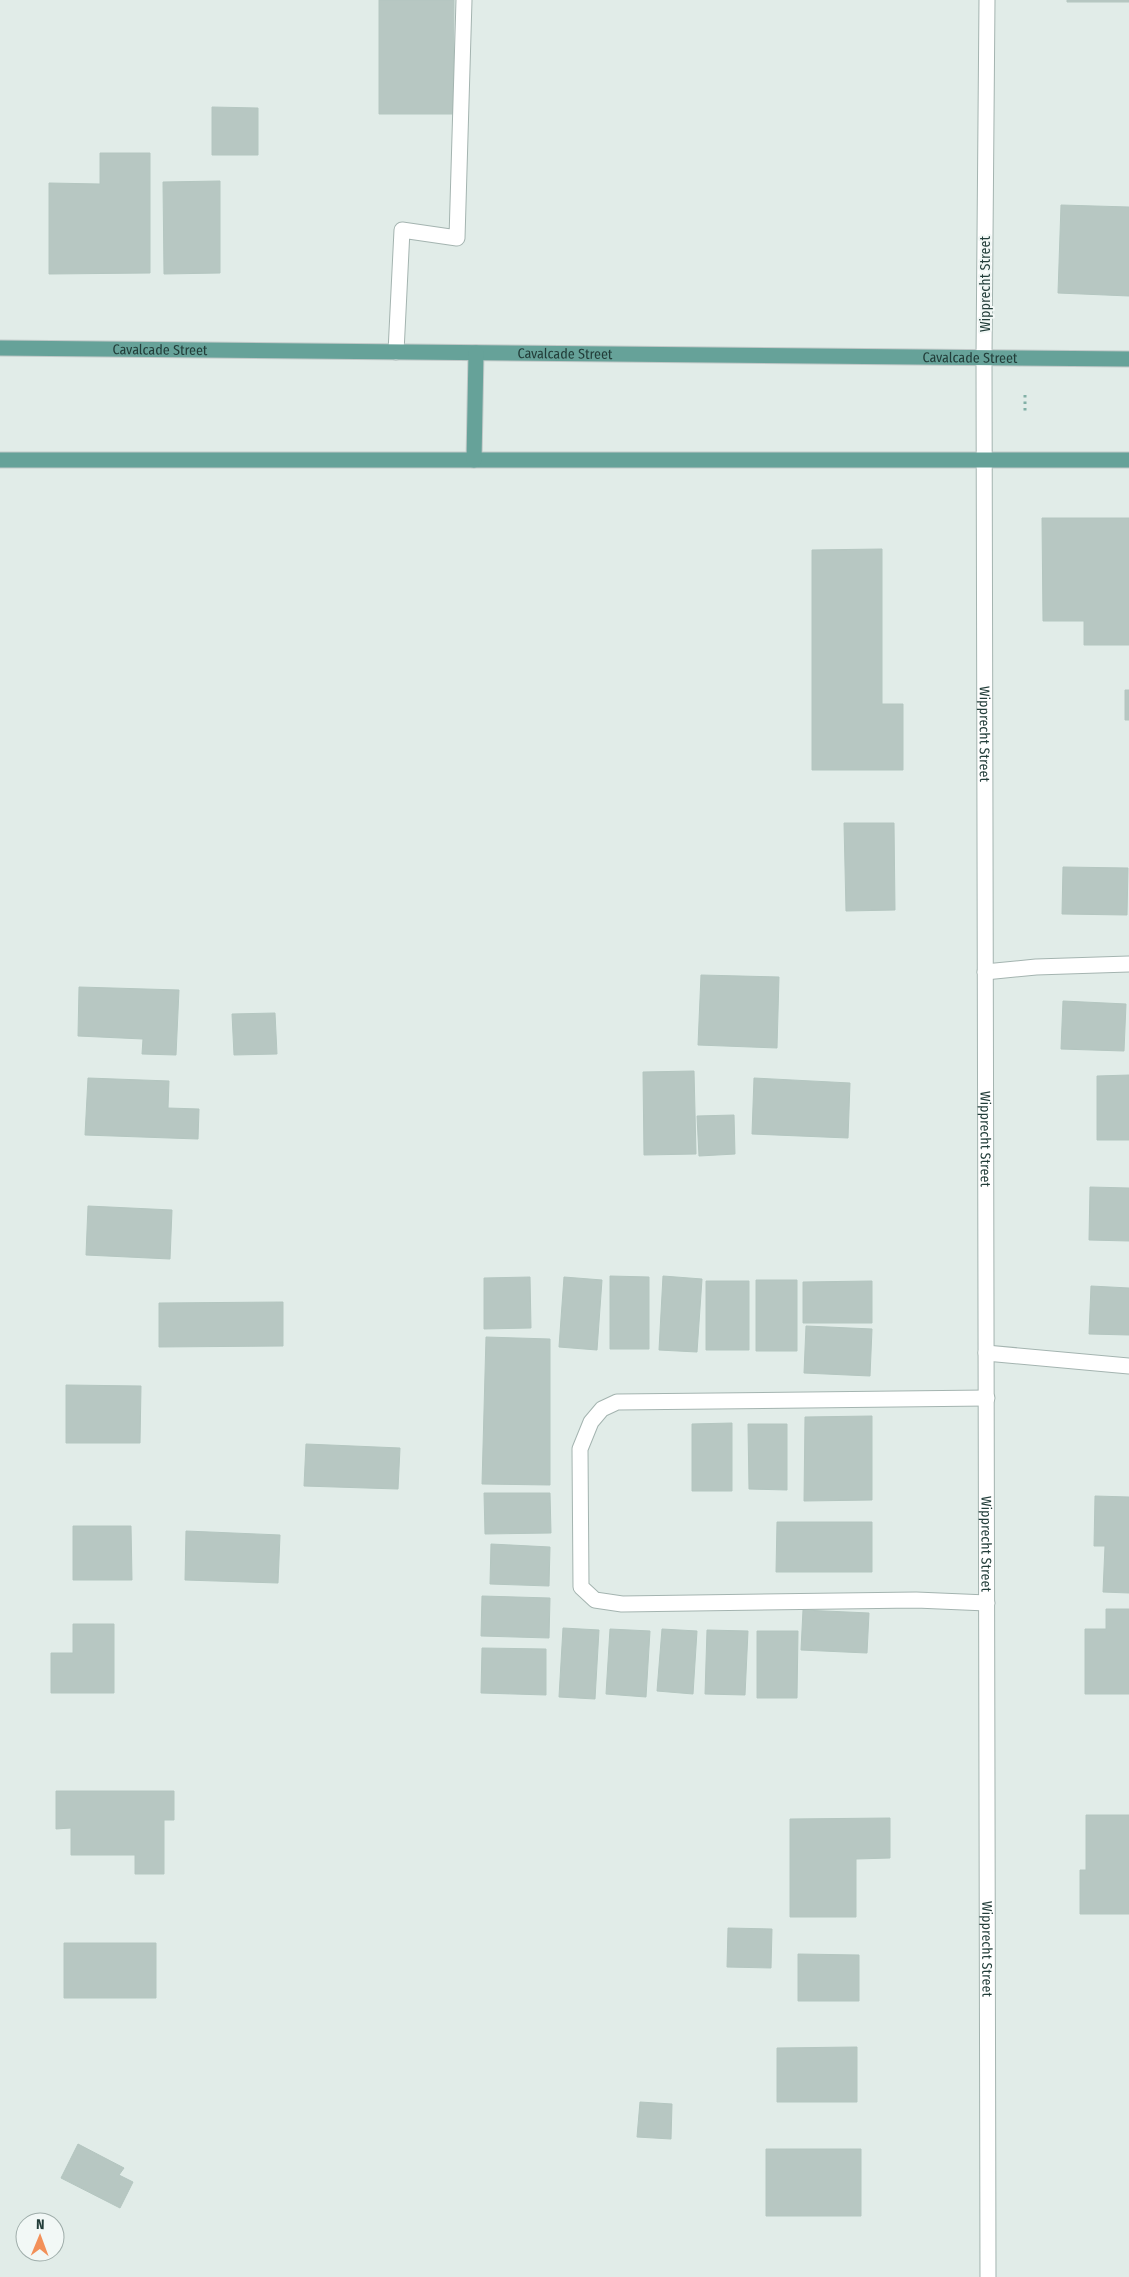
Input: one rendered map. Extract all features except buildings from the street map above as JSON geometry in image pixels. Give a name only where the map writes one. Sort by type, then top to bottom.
[{"type":"main road","name":"Cavalcade Street","points":[[0,348],[1129,359]]},
{"type":"main road","points":[[474,460],[476,353]]},
{"type":"main road","points":[[0,460],[1129,460]]},
{"type":"street","points":[[396,352],[402,230],[458,238],[464,0]]},
{"type":"street","name":"Wipprecht Street","points":[[986,0],[984,460],[988,2277]]},
{"type":"street","points":[[985,972],[1036,967],[1129,964]]},
{"type":"street","points":[[986,1354],[1129,1366]]},
{"type":"street","points":[[986,1398],[617,1402],[602,1409],[591,1422],[580,1449],[580,1459],[581,1587],[595,1600],[622,1604],[916,1600],[987,1603]]},
{"type":"path","points":[[1025,395],[1025,412]]}]
